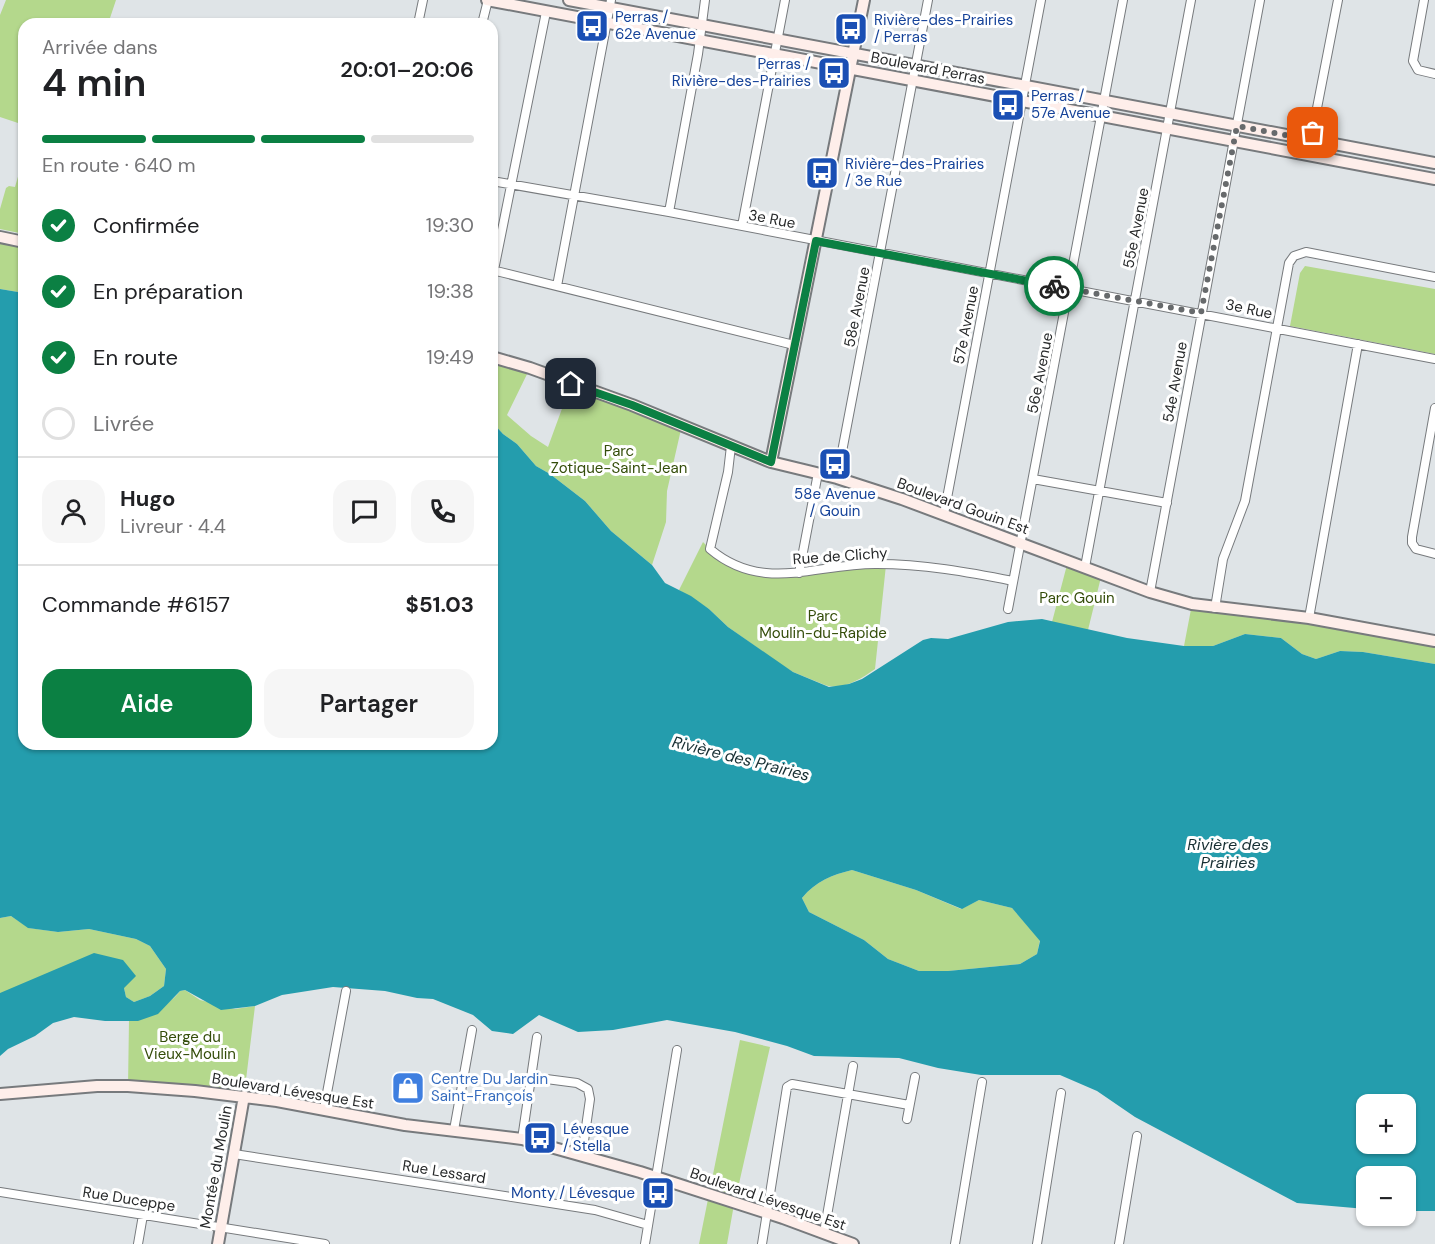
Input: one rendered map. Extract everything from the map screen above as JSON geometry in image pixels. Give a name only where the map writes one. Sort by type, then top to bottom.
[{"type":"street","points":[[419,18],[423,0]]},
{"type":"street","points":[[484,18],[488,0]]},
{"type":"street","name":"Boulevard Perras","points":[[488,0],[1435,179]]},
{"type":"street","name":"Boulevard Perras","points":[[569,0],[610,4],[700,25],[1435,164]]},
{"type":"street","points":[[669,212],[705,0]]},
{"type":"street","points":[[742,226],[785,0]]},
{"type":"street","points":[[771,462],[864,0]]},
{"type":"street","name":"58e Avenue","points":[[837,478],[928,0]]},
{"type":"street","name":"57e Avenue","points":[[944,514],[1041,0]]},
{"type":"street","name":"56e Avenue","points":[[1008,609],[1123,0]]},
{"type":"street","name":"55e Avenue","points":[[1085,567],[1191,0]]},
{"type":"street","name":"54e Avenue","points":[[1150,592],[1260,0]]},
{"type":"street","points":[[1311,140],[1338,0]]},
{"type":"street","points":[[1424,0],[1413,62],[1418,70],[1435,74]]},
{"type":"street","points":[[557,286],[610,4]]},
{"type":"street","points":[[498,245],[546,12]]},
{"type":"street","name":"3e Rue","points":[[498,182],[669,212],[1435,359]]},
{"type":"street","points":[[0,237],[18,241]]},
{"type":"street","points":[[1215,608],[1223,558],[1245,501],[1289,263],[1294,256],[1306,252],[1435,277]]},
{"type":"street","points":[[498,271],[794,345]]},
{"type":"street","points":[[1310,618],[1358,344]]},
{"type":"street","name":"Boulevard Gouin Est","points":[[498,359],[632,405],[771,462],[837,478],[944,514],[1150,592],[1215,608],[1310,618],[1435,641]]},
{"type":"street","points":[[1435,408],[1412,543],[1416,549],[1435,554]]},
{"type":"street","name":"Rue de Clichy","points":[[731,446],[728,472],[710,549],[745,570],[799,573],[879,564],[960,571],[1013,581]]},
{"type":"street","points":[[799,573],[818,473]]},
{"type":"street","points":[[1033,479],[1167,503]]},
{"type":"street","points":[[324,1109],[346,991]]},
{"type":"street","points":[[454,1130],[472,1030]]},
{"type":"street","points":[[522,1139],[537,1036]]},
{"type":"street","points":[[645,1244],[677,1050]]},
{"type":"street","points":[[824,1233],[853,1066]]},
{"type":"street","points":[[531,1077],[577,1083],[588,1089],[590,1099],[582,1155]]},
{"type":"street","points":[[907,1119],[915,1077]]},
{"type":"street","points":[[955,1244],[982,1082]]},
{"type":"street","points":[[762,1244],[788,1087],[792,1084],[909,1105]]},
{"type":"street","name":"Boulevard Lévesque Est","points":[[0,1094],[70,1087],[128,1086],[244,1096],[405,1125],[522,1139],[582,1155],[767,1213],[853,1244]]},
{"type":"street","points":[[1037,1244],[1061,1093]]},
{"type":"street","name":"Montée du Moulin","points":[[218,1244],[244,1096]]},
{"type":"street","points":[[1119,1244],[1137,1136]]},
{"type":"street","name":"Rue Lessard","points":[[234,1154],[595,1210],[648,1225]]},
{"type":"street","name":"Rue Duceppe","points":[[0,1192],[324,1244]]},
{"type":"street","points":[[138,1244],[143,1215]]},
{"type":"green space","points":[[6,0],[116,0],[110,18],[18,18],[18,123],[0,117],[0,15]]},
{"type":"green space","points":[[18,177],[18,233],[0,229],[0,209],[6,188],[15,187]]},
{"type":"green space","points":[[0,237],[18,240],[18,292],[0,289]]},
{"type":"green space","points":[[1305,266],[1435,289],[1435,354],[1290,326],[1300,273]]},
{"type":"green space","name":"Parc Zotique-Saint-Jean","points":[[498,359],[530,368],[507,415],[548,447],[571,384],[682,425],[667,491],[666,522],[652,565],[611,531],[585,501],[536,466],[517,444],[498,429]]},
{"type":"green space","name":"Parc Moulin-du-Rapide","points":[[703,542],[710,549],[753,572],[886,565],[875,669],[845,685],[825,685],[793,672],[728,627],[709,609],[679,590]]},
{"type":"green space","name":"Parc Gouin","points":[[1068,561],[1102,573],[1088,630],[1052,622]]},
{"type":"green space","points":[[1192,604],[1435,640],[1435,664],[1363,652],[1340,651],[1316,659],[1302,654],[1281,638],[1245,634],[1213,646],[1184,646]]},
{"type":"green space","points":[[852,870],[916,890],[961,909],[979,900],[1012,908],[1040,940],[1037,954],[1020,964],[948,971],[919,971],[888,959],[864,940],[809,912],[802,898],[825,879]]},
{"type":"green space","points":[[11,916],[29,928],[58,932],[89,929],[136,939],[150,946],[166,969],[164,986],[150,996],[134,1002],[126,997],[124,988],[0,993],[0,918]]},
{"type":"green space","name":"Berge du Vieux-Moulin","points":[[185,990],[200,1000],[235,1009],[255,1006],[244,1096],[128,1086],[129,1020],[142,1018],[157,1010],[171,1001],[180,991]]},
{"type":"green space","points":[[740,1040],[770,1047],[727,1244],[699,1244]]},
{"type":"water","name":"Rivière des Prairies","points":[[0,289],[18,292],[18,750],[498,750],[498,429],[517,444],[536,466],[585,501],[611,531],[652,565],[665,583],[691,596],[728,627],[793,672],[829,687],[862,679],[923,640],[948,639],[1008,622],[1042,619],[1127,638],[1184,646],[1213,646],[1245,634],[1281,638],[1302,654],[1316,659],[1340,651],[1363,652],[1435,664],[1435,1211],[1416,1211],[1416,1166],[1356,1166],[1356,1208],[1297,1203],[1135,1117],[1097,1091],[1060,1075],[981,1075],[938,1068],[899,1058],[814,1056],[735,1032],[667,1020],[613,1030],[578,1032],[539,1015],[513,1034],[492,1031],[473,1015],[433,999],[385,991],[333,987],[282,995],[255,1006],[221,1010],[185,990],[180,991],[158,1014],[138,1021],[105,1021],[74,1017],[53,1023],[0,1056],[0,993],[94,953],[123,960],[136,976],[124,988],[126,997],[134,1002],[150,996],[164,986],[166,969],[150,946],[136,939],[89,929],[58,932],[28,928],[11,916],[0,918]],"holes":[[[852,870],[916,890],[962,909],[979,900],[1012,908],[1040,941],[1037,954],[1020,964],[948,971],[919,971],[888,959],[864,940],[809,912],[802,898],[825,879]]]},
{"type":"way so far","points":[[1054,286],[1201,313],[1237,126],[1311,140],[1313,133]]},
{"type":"place","name":"Perras / 62e Avenue","points":[[592,26]]},
{"type":"place","name":"Rivière-des-Prairies / Perras","points":[[851,29]]},
{"type":"place","name":"Perras / Rivière-des-Prairies","points":[[834,73]]},
{"type":"place","name":"Perras / 57e Avenue","points":[[1008,105]]},
{"type":"place","name":"Rivière-des-Prairies / 3e Rue","points":[[822,173]]},
{"type":"place","name":"58e Avenue / Gouin","points":[[835,464]]},
{"type":"place","name":"Centre Du Jardin Saint-François","points":[[408,1088]]},
{"type":"place","name":"Lévesque / Stella","points":[[540,1138]]},
{"type":"place","name":"Monty / Lévesque","points":[[658,1193]]},
{"type":"route","points":[[571,384],[632,405],[771,462],[816,241],[1054,286]]}]
